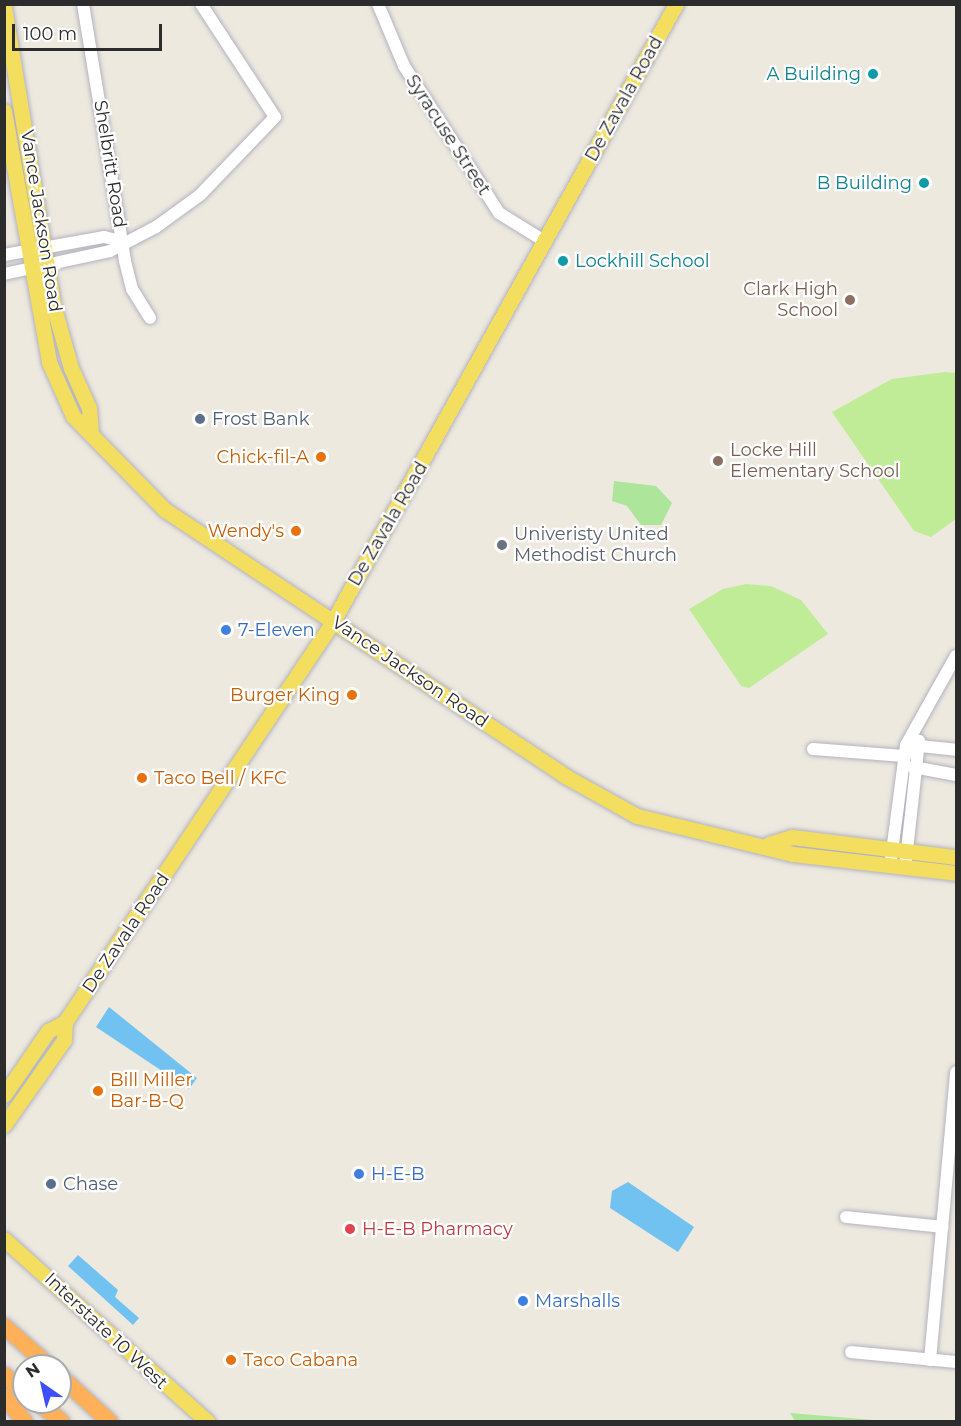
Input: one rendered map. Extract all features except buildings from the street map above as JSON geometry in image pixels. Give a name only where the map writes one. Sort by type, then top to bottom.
[{"type":"highway","points":[[4,1326],[35,1354]]},
{"type":"highway","points":[[72,1387],[110,1422]]},
{"type":"highway","points":[[4,1396],[25,1422]]},
{"type":"main road","name":"De Zavala Road","points":[[4,1095],[48,1031],[65,1022],[333,621],[546,242],[676,4]]},
{"type":"main road","name":"Vance Jackson Road","points":[[4,7],[63,345],[89,408],[91,429]]},
{"type":"main road","name":"Vance Jackson Road","points":[[4,111],[29,268],[49,362],[73,416],[91,429],[128,476],[165,510],[604,801],[676,829],[769,844],[793,854],[957,873]]},
{"type":"main road","name":"Vance Jackson Road","points":[[769,844],[792,837],[957,857]]},
{"type":"main road","name":"De Zavala Road","points":[[4,1125],[64,1040],[65,1022]]},
{"type":"main road","name":"Interstate 10 West","points":[[4,1239],[208,1422]]},
{"type":"street","name":"Shelbritt Road","points":[[83,4],[132,289],[150,318]]},
{"type":"street","points":[[4,274],[110,251],[122,241],[187,206],[275,117],[201,4]]},
{"type":"street","name":"Syracuse Street","points":[[378,4],[408,74],[500,213],[546,242]]},
{"type":"street","points":[[4,255],[88,239],[122,241]]},
{"type":"street","points":[[88,239],[90,254]]},
{"type":"street","points":[[898,867],[891,850],[904,756],[918,729],[929,697],[957,656]]},
{"type":"street","points":[[898,867],[907,852],[920,746],[918,729]]},
{"type":"street","points":[[813,749],[904,756],[920,746],[957,750]]},
{"type":"street","points":[[904,756],[916,771],[957,775]]},
{"type":"street","points":[[930,1360],[957,1072]]},
{"type":"street","points":[[846,1217],[942,1227]]},
{"type":"street","points":[[851,1352],[957,1362]]},
{"type":"green space","points":[[945,372],[956,373],[956,519],[931,537],[914,531],[832,412],[892,379]]},
{"type":"green space","points":[[614,481],[656,486],[672,503],[661,525],[641,525],[627,506],[612,501]]},
{"type":"green space","points":[[746,584],[771,586],[801,600],[828,634],[749,688],[741,686],[689,609],[723,589]]},
{"type":"green space","points":[[790,1413],[885,1421],[795,1421]]},
{"type":"water","points":[[109,1007],[197,1078],[189,1089],[96,1027]]},
{"type":"water","points":[[628,1182],[694,1227],[678,1252],[610,1208],[612,1191]]},
{"type":"water","points":[[78,1255],[118,1290],[115,1297],[139,1318],[133,1325],[68,1266]]},
{"type":"place","name":"A Building","points":[[873,74]]},
{"type":"place","name":"B Building","points":[[924,183]]},
{"type":"place","name":"Lockhill School","points":[[563,261]]},
{"type":"place","name":"Clark High School","points":[[850,300]]},
{"type":"place","name":"Frost Bank","points":[[200,419]]},
{"type":"place","name":"Chick-fil-A","points":[[321,457]]},
{"type":"place","name":"Locke Hill Elementary School","points":[[718,461]]},
{"type":"place","name":"Wendy's","points":[[296,531]]},
{"type":"place","name":"Univeristy United Methodist Church","points":[[502,545]]},
{"type":"place","name":"7-Eleven","points":[[226,630]]},
{"type":"place","name":"Burger King","points":[[352,695]]},
{"type":"place","name":"Taco Bell / KFC","points":[[142,778]]},
{"type":"place","name":"Bill Miller Bar-B-Q","points":[[98,1091]]},
{"type":"place","name":"H-E-B","points":[[359,1174]]},
{"type":"place","name":"Chase","points":[[51,1184]]},
{"type":"place","name":"H-E-B Pharmacy","points":[[350,1229]]},
{"type":"place","name":"Marshalls","points":[[523,1301]]},
{"type":"place","name":"Taco Cabana","points":[[231,1360]]}]
